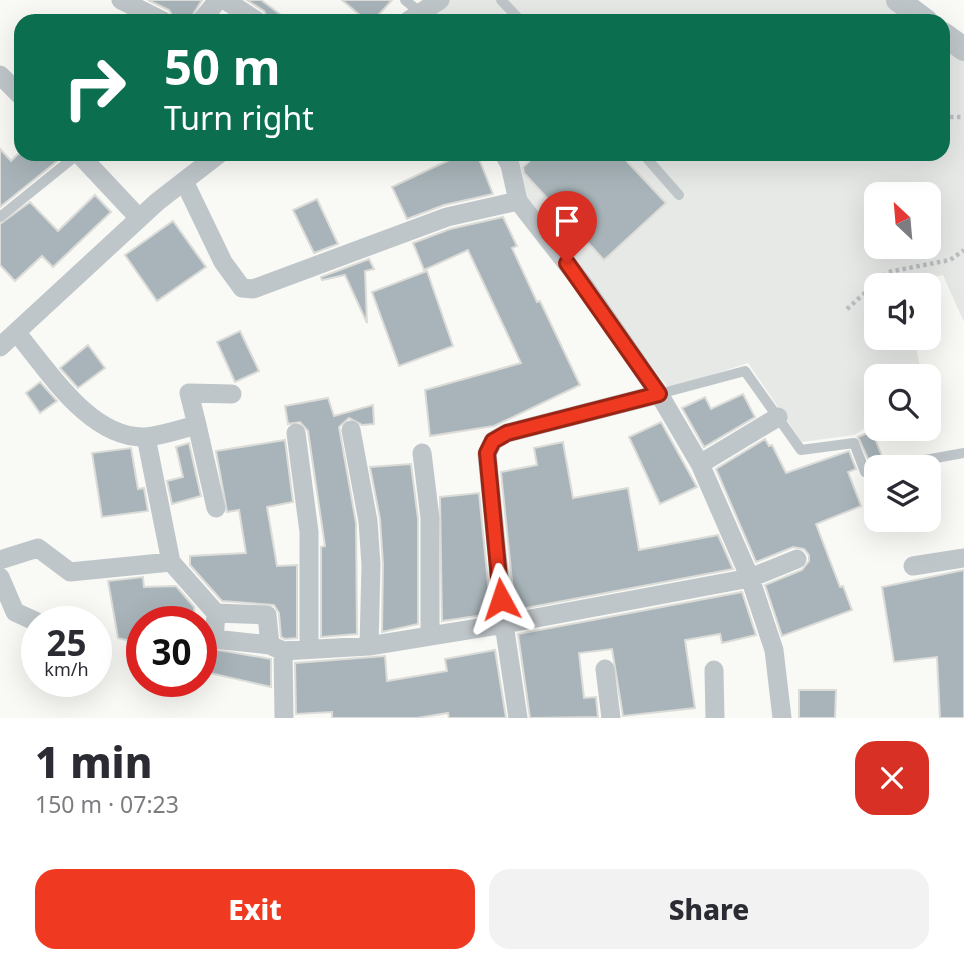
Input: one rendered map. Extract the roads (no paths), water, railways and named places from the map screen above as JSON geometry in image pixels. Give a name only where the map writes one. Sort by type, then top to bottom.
[{"type":"street","points":[[121,0],[149,14]]},
{"type":"street","points":[[207,14],[218,0]]},
{"type":"street","points":[[225,0],[246,14]]},
{"type":"street","points":[[419,14],[440,0]]},
{"type":"street","points":[[904,2],[918,14]]},
{"type":"street","points":[[86,161],[139,218]]},
{"type":"street","points":[[0,347],[139,218],[210,161]]},
{"type":"street","points":[[508,161],[518,201],[583,284],[659,394],[700,464],[750,578],[774,650],[782,718]]},
{"type":"street","points":[[184,181],[223,262],[242,288],[253,289],[447,218],[518,201]]},
{"type":"street","points":[[16,332],[93,418],[122,435],[146,437],[197,425]]},
{"type":"street","points":[[216,508],[189,393],[232,394]]},
{"type":"street","points":[[518,718],[503,624],[487,453],[493,441],[507,433],[659,394]]},
{"type":"street","points":[[700,464],[778,418]]},
{"type":"street","points":[[351,430],[368,521],[371,565],[369,646]]},
{"type":"street","points":[[296,433],[310,532],[309,649]]},
{"type":"street","points":[[146,437],[171,562],[211,606]]},
{"type":"street","points":[[422,453],[430,519],[430,636]]},
{"type":"street","points":[[0,560],[38,548],[70,572],[171,562]]},
{"type":"street","points":[[913,566],[964,558]]},
{"type":"street","points":[[217,639],[276,648],[369,646],[750,578],[797,559]]},
{"type":"street","points":[[0,577],[15,612],[21,615]]},
{"type":"street","points":[[217,612],[267,615],[276,648],[284,717]]},
{"type":"street","points":[[605,669],[611,718]]},
{"type":"street","points":[[714,670],[715,718]]},
{"type":"lane","points":[[501,0],[515,14]]},
{"type":"lane","points":[[0,217],[70,161]]},
{"type":"lane","points":[[649,161],[679,195]]},
{"type":"lane","points":[[659,394],[745,371],[801,450],[854,443],[864,469]]},
{"type":"lane","points":[[941,457],[964,453]]}]
